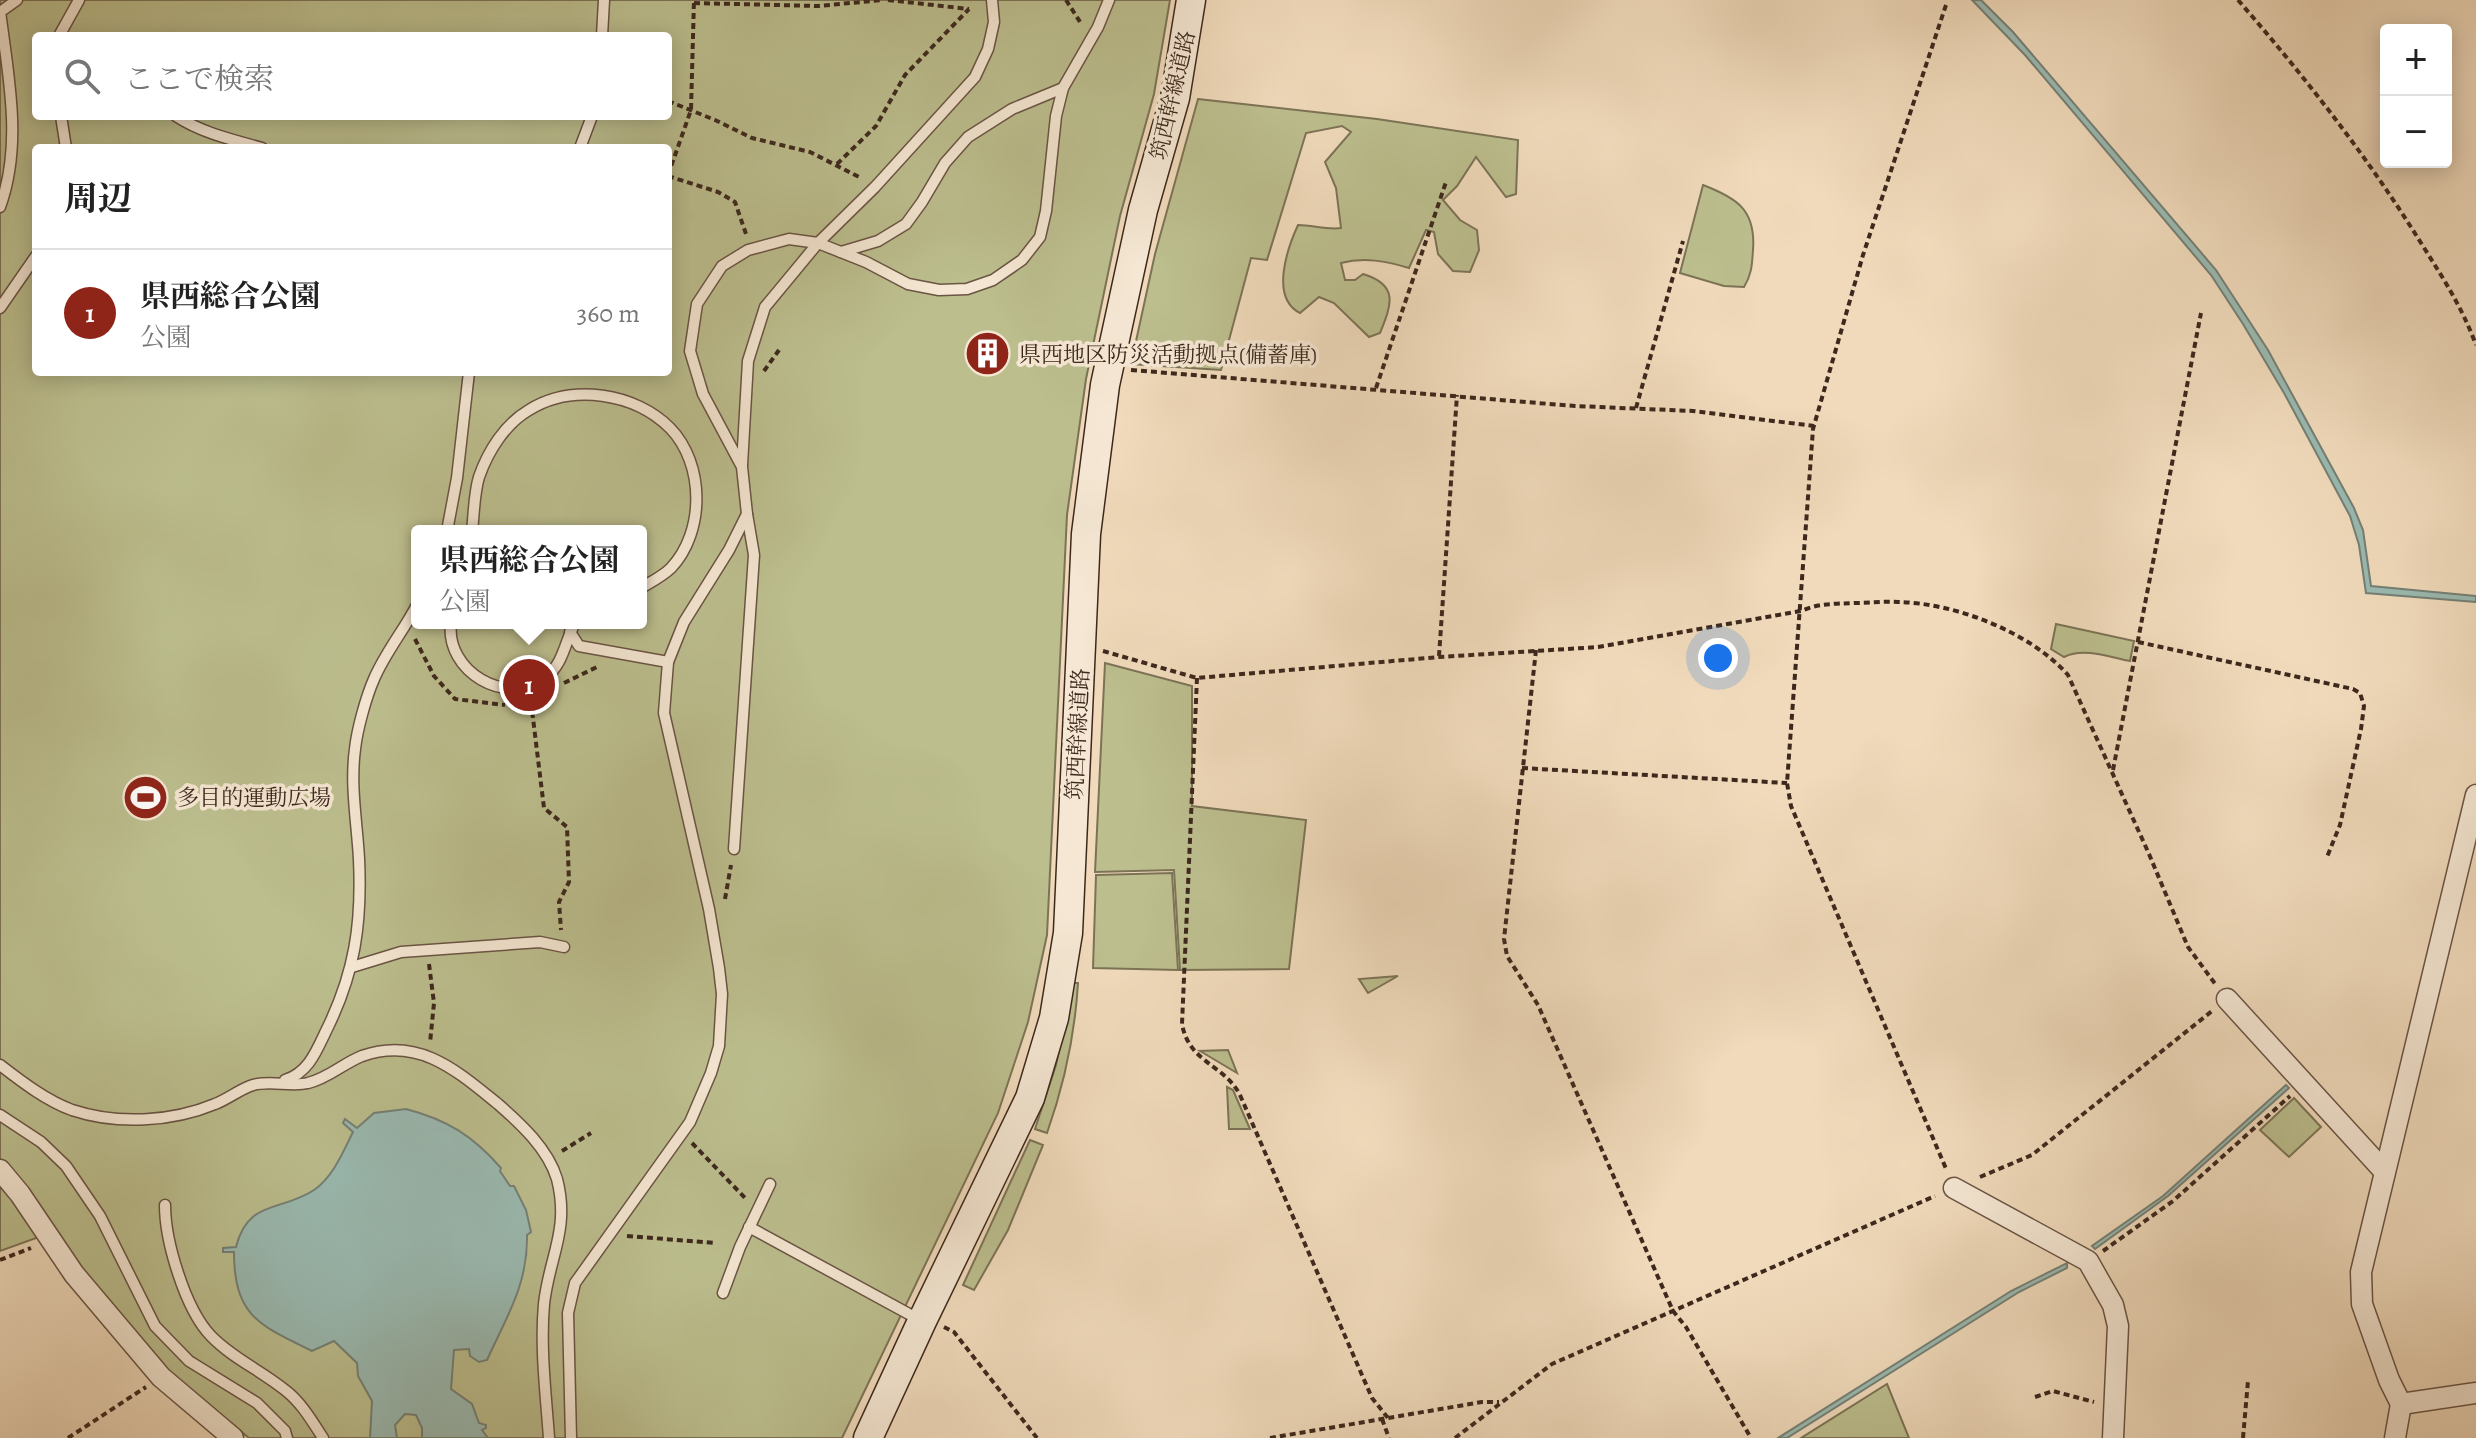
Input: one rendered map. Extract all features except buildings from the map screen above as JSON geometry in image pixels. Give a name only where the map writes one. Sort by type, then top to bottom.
[{"type":"street","name":"筑西幹線道路","points":[[868,1438],[1030,1098],[1060,987],[1068,933],[1086,534],[1109,368],[1143,210],[1175,98],[1191,0]]},
{"type":"street","points":[[2395,1438],[2401,1404],[2389,1380],[2362,1304],[2361,1272],[2476,795]]},
{"type":"street","points":[[2227,999],[2384,1171]]},
{"type":"street","points":[[0,1170],[74,1274],[161,1377],[233,1438]]},
{"type":"street","points":[[1954,1188],[2088,1261],[2113,1305],[2118,1326],[2113,1438]]},
{"type":"street","points":[[2401,1404],[2476,1393]]},
{"type":"lane","points":[[0,207],[12,143],[12,103],[0,12],[17,0]]},
{"type":"lane","points":[[61,32],[79,0]]},
{"type":"lane","points":[[602,32],[604,0]]},
{"type":"lane","points":[[742,467],[703,394],[690,351],[697,304],[722,266],[752,249],[789,239],[818,243],[908,284],[939,290],[967,289],[993,280],[1022,260],[1040,237],[1046,211],[1056,116],[1063,88],[1109,0]]},
{"type":"lane","points":[[734,849],[754,555],[742,467],[748,361],[756,330],[765,307],[818,243],[875,187],[975,77],[988,49],[994,22],[992,3]]},
{"type":"lane","points":[[841,252],[878,241],[906,224],[945,163],[968,137],[1012,109],[1063,88]]},
{"type":"lane","points":[[62,120],[66,144]]},
{"type":"lane","points":[[184,120],[213,134],[248,144]]},
{"type":"lane","points":[[581,144],[590,120]]},
{"type":"lane","points":[[574,144],[585,134]]},
{"type":"lane","points":[[0,308],[32,262]]},
{"type":"lane","points":[[448,525],[457,478],[469,376]]},
{"type":"lane","points":[[473,525],[478,480],[487,456],[506,428],[529,410],[551,400],[580,394],[633,403],[672,430],[696,480],[697,504],[685,550],[669,570],[647,584]]},
{"type":"lane","points":[[571,1438],[568,1313],[575,1283],[690,1122],[719,1046],[722,994],[709,909],[664,713],[668,662],[684,622],[729,550],[747,514]]},
{"type":"lane","points":[[271,1084],[297,1076],[312,1060],[340,1004],[352,967],[358,928],[359,860],[352,785],[355,747],[374,679],[411,615]]},
{"type":"lane","points":[[451,629],[451,646],[460,662],[476,677],[493,685],[514,688],[546,677],[565,652],[573,629]]},
{"type":"lane","points":[[573,629],[579,646],[668,662]]},
{"type":"lane","points":[[352,967],[401,952],[540,942],[564,947]]},
{"type":"lane","points":[[0,1065],[23,1083],[70,1109],[101,1117],[139,1119],[168,1117],[214,1105],[254,1084],[309,1083],[364,1056],[397,1050],[430,1057],[450,1066],[514,1118],[545,1152],[556,1178],[563,1213],[544,1304],[549,1438]]},
{"type":"lane","points":[[0,1115],[41,1142],[66,1166],[100,1216],[155,1326],[189,1361],[257,1403],[285,1431],[287,1438]]},
{"type":"lane","points":[[723,1293],[770,1184]]},
{"type":"lane","points":[[165,1205],[165,1225],[174,1262],[209,1335],[288,1392],[323,1438]]},
{"type":"lane","points":[[749,1227],[922,1320]]},
{"type":"path","points":[[672,165],[691,110],[694,2],[818,6],[885,0],[969,9],[992,3]]},
{"type":"path","points":[[1066,0],[1091,39]]},
{"type":"path","points":[[2238,0],[2329,107],[2402,211],[2464,311],[2476,345]]},
{"type":"path","points":[[1946,5],[1863,255],[1814,426],[1787,783],[1791,806],[1954,1188]]},
{"type":"path","points":[[837,164],[876,126],[905,75],[969,9]]},
{"type":"path","points":[[672,103],[752,138],[796,147],[837,164],[875,187]]},
{"type":"path","points":[[672,177],[718,192],[735,202],[752,249]]},
{"type":"path","points":[[1376,389],[1446,182]]},
{"type":"path","points":[[1636,408],[1683,241]]},
{"type":"path","points":[[2112,772],[2201,313]]},
{"type":"path","points":[[1109,368],[1575,406],[1693,411],[1814,426]]},
{"type":"path","points":[[1439,657],[1457,395]]},
{"type":"path","points":[[1097,649],[1197,678],[1598,647],[1801,611],[1816,604],[1900,601],[1955,611],[1996,625],[2029,641],[2054,659],[2068,675],[2188,947],[2227,999],[2032,1155],[1552,1364],[1455,1438]]},
{"type":"path","points":[[2137,641],[2360,693],[2364,706],[2361,729],[2340,825],[2327,857]]},
{"type":"path","points":[[1536,650],[1504,939],[1507,956],[1538,1005],[1673,1311],[1686,1327],[1751,1438]]},
{"type":"path","points":[[1197,678],[1182,1024],[1185,1038],[1192,1051],[1234,1083],[1372,1398],[1385,1418],[1389,1438]]},
{"type":"path","points":[[531,702],[544,808],[567,827],[569,882],[559,902],[564,947]]},
{"type":"path","points":[[1522,768],[1787,783]]},
{"type":"path","points":[[723,911],[734,849]]},
{"type":"path","points":[[427,950],[434,1003],[430,1057]]},
{"type":"path","points":[[2088,1261],[2173,1201],[2304,1083]]},
{"type":"path","points":[[683,1132],[747,1201]]},
{"type":"path","points":[[549,1160],[591,1133]]},
{"type":"path","points":[[609,1235],[715,1243]]},
{"type":"path","points":[[0,1260],[51,1240]]},
{"type":"path","points":[[922,1320],[954,1332],[1037,1438]]},
{"type":"path","points":[[68,1438],[161,1377]]},
{"type":"path","points":[[2243,1438],[2248,1381]]},
{"type":"path","points":[[2035,1397],[2053,1391],[2114,1406]]},
{"type":"path","points":[[1270,1438],[1482,1402],[1499,1402]]},
{"type":"green space","points":[[0,0],[1170,0],[1154,94],[1120,216],[1086,379],[1067,515],[1047,935],[1028,1022],[998,1113],[842,1438],[249,1438],[158,1362],[79,1264],[25,1188],[0,1160]]},
{"type":"green space","points":[[1198,99],[1377,119],[1518,140],[1516,194],[1506,197],[1476,157],[1457,186],[1443,200],[1460,220],[1477,230],[1479,250],[1470,272],[1453,271],[1438,254],[1434,232],[1426,230],[1409,268],[1375,261],[1341,263],[1345,280],[1355,280],[1363,274],[1388,290],[1389,305],[1380,333],[1369,337],[1334,303],[1319,297],[1300,313],[1285,296],[1286,259],[1298,225],[1341,228],[1336,188],[1325,162],[1351,132],[1342,126],[1306,133],[1267,260],[1251,258],[1221,370],[1131,364],[1155,254]]},
{"type":"green space","points":[[1703,185],[1735,201],[1747,215],[1753,250],[1750,273],[1744,287],[1724,286],[1680,273]]},
{"type":"green space","points":[[2056,624],[2134,641],[2130,661],[2088,653],[2064,657],[2051,649]]},
{"type":"green space","points":[[1105,663],[1192,686],[1192,806],[1306,820],[1289,969],[1180,970],[1174,870],[1095,872]]},
{"type":"green space","points":[[1172,873],[1178,970],[1093,968],[1096,875]]},
{"type":"green space","points":[[1398,976],[1368,993],[1359,979]]},
{"type":"green space","points":[[1074,983],[1078,983],[1071,1040],[1047,1133],[1035,1129],[1056,1065]]},
{"type":"green space","points":[[1228,1050],[1237,1073],[1200,1051]]},
{"type":"green space","points":[[1227,1087],[1233,1090],[1250,1129],[1229,1129]]},
{"type":"green space","points":[[2294,1098],[2321,1127],[2289,1157],[2260,1130]]},
{"type":"green space","points":[[1030,1140],[1043,1145],[1008,1230],[974,1290],[963,1285]]},
{"type":"green space","points":[[0,1179],[39,1237],[0,1251]]},
{"type":"green space","points":[[1887,1384],[1909,1438],[1801,1438]]},
{"type":"water","points":[[1972,0],[1981,0],[2013,32],[2216,270],[2268,350],[2354,508],[2363,530],[2371,586],[2476,596],[2476,602],[2366,593],[2359,545],[2350,516],[2284,393],[2211,275],[2025,55]]},
{"type":"water","points":[[2286,1085],[2289,1088],[2168,1196],[2095,1249],[2092,1246],[2163,1196]]},
{"type":"water","points":[[406,1109],[447,1124],[480,1147],[501,1168],[526,1210],[531,1232],[527,1235],[524,1269],[509,1314],[487,1360],[479,1362],[470,1356],[469,1349],[454,1350],[451,1389],[472,1404],[479,1423],[486,1425],[482,1430],[488,1438],[422,1438],[422,1428],[416,1415],[405,1414],[395,1425],[397,1438],[370,1438],[372,1401],[358,1376],[357,1363],[334,1341],[312,1351],[277,1334],[253,1316],[239,1291],[234,1252],[223,1252],[223,1248],[236,1247],[241,1232],[257,1214],[302,1197],[327,1178],[353,1132],[343,1123],[345,1119],[357,1128],[374,1113]]},
{"type":"water","points":[[2067,1263],[2067,1268],[2019,1292],[1787,1438],[1778,1438],[2011,1291]]},
{"type":"place","name":"県西地区防災活動拠点(備蓄庫)","points":[[988,354]]},
{"type":"place","name":"県西総合公園","points":[[529,685]]},
{"type":"place","name":"多目的運動広場","points":[[146,797]]}]
